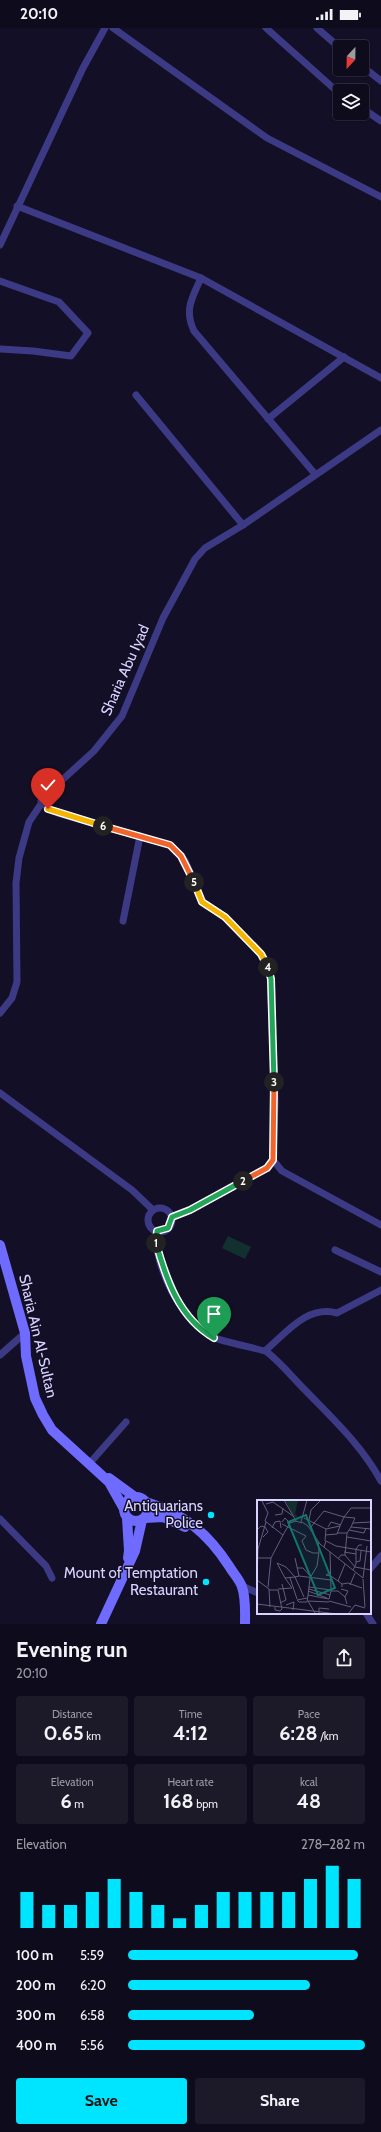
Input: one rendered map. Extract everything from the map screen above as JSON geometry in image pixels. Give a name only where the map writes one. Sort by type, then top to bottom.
[{"type":"main road","name":"Sharia Ain Al-Sultan","points":[[0,1246],[25,1334],[30,1379],[35,1398],[43,1415],[52,1430],[109,1482],[123,1507]]},
{"type":"main road","name":"Sharia Ain Al-Sultan","points":[[89,1464],[135,1497]]},
{"type":"main road","points":[[124,1573],[129,1551],[126,1518],[123,1507],[127,1500],[135,1497],[166,1508],[184,1519],[203,1532],[217,1548],[242,1586],[245,1624]]},
{"type":"main road","points":[[101,1624],[135,1551],[143,1519],[148,1510],[146,1502]]},
{"type":"main road","points":[[126,1518],[133,1522],[143,1519],[163,1517],[175,1521],[217,1548]]},
{"type":"street","points":[[0,245],[83,68],[105,28]]},
{"type":"street","points":[[113,28],[267,138],[381,197]]},
{"type":"street","points":[[266,28],[333,88]]},
{"type":"street","points":[[317,28],[333,42]]},
{"type":"street","points":[[369,72],[381,81]]},
{"type":"street","points":[[369,112],[381,120]]},
{"type":"street","points":[[17,206],[201,278],[381,378]]},
{"type":"street","points":[[201,278],[189,306],[189,319],[194,331],[315,474]]},
{"type":"street","points":[[0,281],[59,302],[88,333],[71,356],[33,351],[0,349]]},
{"type":"street","points":[[268,418],[344,357]]},
{"type":"street","points":[[136,395],[243,525]]},
{"type":"street","name":"Sharia Abu Iyad","points":[[0,1012],[12,998],[17,982],[16,883],[19,858],[29,822],[42,801],[94,751],[122,716],[163,618],[195,559],[205,548],[243,525],[381,430]]},
{"type":"street","points":[[42,801],[48,809],[60,814],[170,845],[176,850],[187,866],[202,902],[225,917],[261,954],[270,970],[275,1102],[273,1160],[267,1168],[190,1210],[172,1217],[168,1228],[157,1231]]},
{"type":"street","points":[[123,921],[140,836]]},
{"type":"street","points":[[0,1093],[132,1190],[153,1210]]},
{"type":"street","points":[[273,1160],[282,1171],[381,1225]]},
{"type":"street","points":[[157,1231],[149,1224],[148,1216],[153,1210],[164,1208],[172,1217]]},
{"type":"street","points":[[157,1231],[156,1242],[164,1271],[180,1305],[195,1324],[214,1338],[232,1344],[266,1350],[358,1444],[381,1481]]},
{"type":"street","points":[[336,1250],[381,1272]]},
{"type":"street","points":[[266,1350],[304,1318],[326,1310],[337,1313],[381,1290]]},
{"type":"street","points":[[0,1355],[25,1334]]},
{"type":"street","points":[[89,1464],[126,1422]]},
{"type":"street","points":[[0,1519],[46,1566],[52,1578]]},
{"type":"street","points":[[371,1568],[381,1556]]},
{"type":"street","points":[[242,1586],[257,1593]]},
{"type":"street","points":[[367,1614],[373,1624]]},
{"type":"green space","points":[[228,1236],[251,1247],[245,1259],[222,1248]]},
{"type":"place","name":"Antiquarians Police","points":[[211,1515]]},
{"type":"place","name":"Mount of Temptation Restaurant","points":[[206,1582]]},
{"type":"route","points":[[48,809],[79,820],[170,845],[185,862],[202,902],[225,917],[253,945],[261,954],[270,970],[275,1102],[273,1160],[267,1168],[190,1210],[172,1217],[172,1221],[168,1228],[157,1231],[156,1242],[171,1289],[180,1305],[195,1324],[214,1338]]}]
